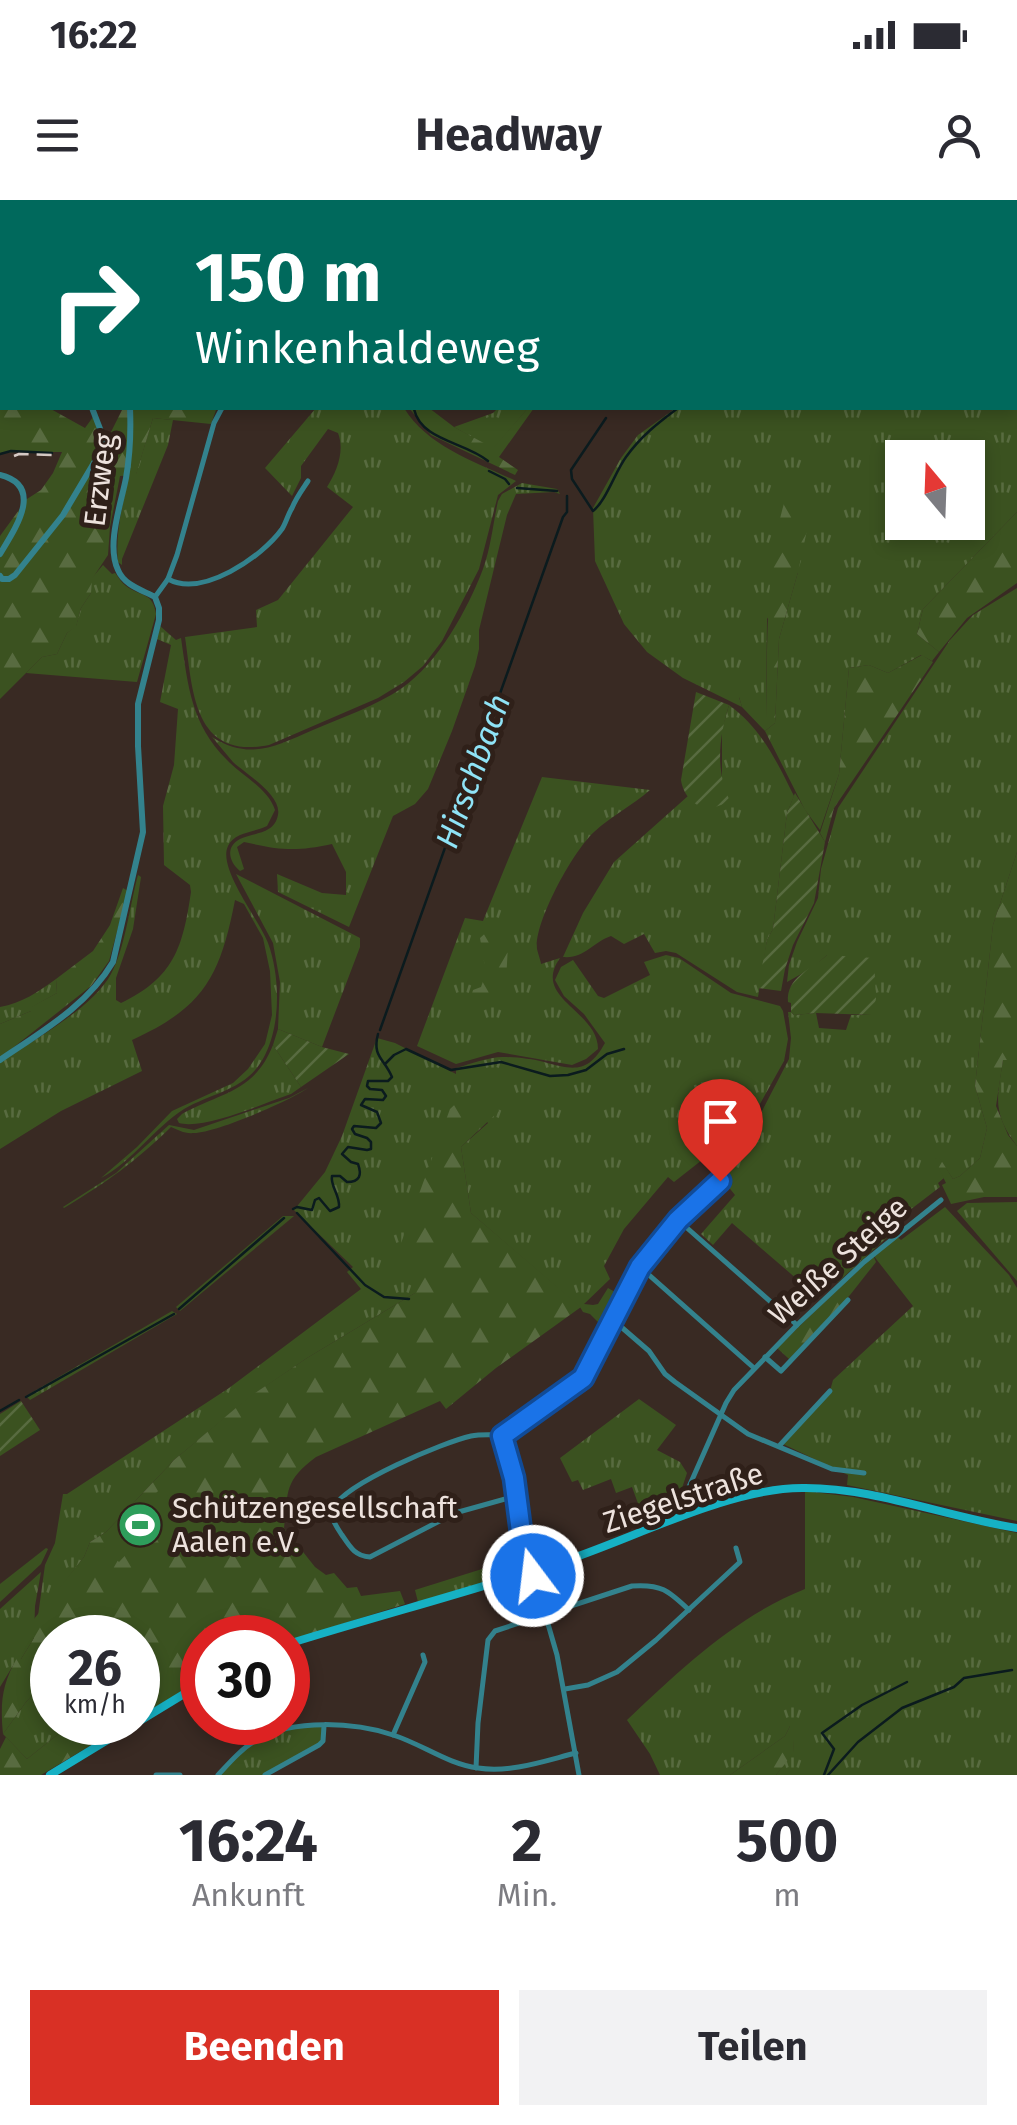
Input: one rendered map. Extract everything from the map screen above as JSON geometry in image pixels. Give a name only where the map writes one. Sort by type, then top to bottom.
[{"type":"main road","name":"Ziegelstraße","points":[[310,1637],[531,1571],[761,1493],[798,1488],[844,1490],[1017,1528]]},
{"type":"main road","points":[[50,1775],[99,1745]]},
{"type":"street","name":"Erzweg","points":[[0,576],[9,579],[15,575],[63,515],[94,461],[104,438],[93,410]]},
{"type":"street","name":"Erzweg","points":[[130,410],[129,452],[114,556],[116,569],[124,580],[155,597]]},
{"type":"street","points":[[0,1060],[84,1000],[113,962],[144,832],[138,704],[159,620],[155,597],[168,579],[221,410]]},
{"type":"street","points":[[0,475],[20,486],[24,502],[0,554]]},
{"type":"street","points":[[168,579],[182,584],[231,574],[283,527],[308,481]]},
{"type":"street","points":[[517,1496],[455,1514],[370,1557],[361,1557],[352,1550],[334,1524],[332,1511],[336,1502],[368,1479],[406,1460],[478,1434],[502,1436],[583,1378],[640,1267],[678,1220],[720,1181]]},
{"type":"street","name":"Weiße Steige","points":[[688,1516],[688,1489],[734,1390],[864,1262],[941,1200]]},
{"type":"street","points":[[678,1220],[797,1325]]},
{"type":"street","points":[[640,1267],[754,1368]]},
{"type":"street","name":"Weiße Steige","points":[[766,1357],[781,1370],[848,1300]]},
{"type":"street","points":[[612,1319],[649,1352],[666,1374],[748,1434],[832,1470],[864,1474]]},
{"type":"street","points":[[780,1446],[830,1391]]},
{"type":"street","points":[[502,1436],[517,1496],[521,1532],[565,1690],[578,1775]]},
{"type":"street","points":[[565,1690],[617,1672],[740,1562],[736,1548]]},
{"type":"street","points":[[476,1768],[488,1640],[495,1632],[617,1590],[652,1584],[672,1594],[689,1610]]},
{"type":"street","points":[[393,1734],[425,1662],[422,1655]]},
{"type":"street","points":[[218,1775],[255,1740],[275,1730],[301,1725],[346,1726],[393,1734],[441,1757],[476,1768],[528,1766],[576,1753]]},
{"type":"street","points":[[265,1775],[319,1745],[324,1725]]},
{"type":"street","points":[[156,1775],[180,1775]]},
{"type":"green space","points":[[0,410],[53,410],[85,428],[93,417],[106,442],[122,410],[216,410],[211,424],[153,418],[136,475],[120,476],[108,555],[92,579],[91,593],[81,608],[76,627],[67,633],[57,654],[42,657],[0,699],[0,536],[27,499],[41,490],[62,452],[0,454]]},
{"type":"green space","points":[[314,410],[405,410],[439,443],[516,481],[498,495],[479,569],[442,641],[423,666],[378,698],[269,745],[244,747],[225,742],[211,732],[202,717],[195,699],[185,637],[257,627],[256,610],[278,600],[353,507],[327,487],[339,461],[338,433],[328,429],[301,466],[301,478],[292,496],[265,468]]},
{"type":"green space","points":[[411,410],[432,410],[493,448],[526,410],[533,410],[499,457],[518,470],[515,475],[431,435]]},
{"type":"green space","points":[[526,410],[493,449],[454,427],[493,413]]},
{"type":"green space","points":[[673,410],[1017,410],[1017,512],[923,609],[917,634],[939,652],[932,661],[921,655],[888,673],[869,665],[849,668],[839,774],[820,830],[805,810],[765,731],[775,723],[779,639],[798,572],[767,619],[766,720],[739,697],[742,707],[683,678],[647,652],[624,624],[595,561],[593,508],[638,435]]},
{"type":"green space","points":[[153,418],[173,420],[168,445],[122,565],[118,562],[118,540],[124,497],[129,475],[136,474]]},
{"type":"green space","points":[[522,483],[557,489],[560,494],[516,494],[507,515],[479,630],[475,666],[452,731],[428,789],[415,804],[393,816],[349,927],[278,892],[277,874],[322,893],[346,895],[346,872],[332,844],[288,849],[244,842],[237,847],[244,869],[240,871],[231,859],[232,846],[272,826],[278,807],[269,793],[233,762],[212,737],[251,750],[275,746],[370,706],[402,688],[428,664],[450,634],[486,561],[498,501],[502,494]]},
{"type":"green space","points":[[797,493],[812,507],[779,639],[775,723],[765,731],[742,707],[738,693],[766,718],[774,548],[787,494]]},
{"type":"green space","points":[[1017,512],[1017,583],[967,618],[939,652],[917,634],[923,609]]},
{"type":"green space","points":[[103,565],[126,586],[149,598],[154,607],[156,614],[137,682],[26,673],[42,657],[57,654],[91,593],[91,579]]},
{"type":"green space","points":[[1017,588],[1017,852],[993,925],[975,1086],[987,1128],[980,1158],[953,1179],[939,1158],[935,1159],[944,1178],[938,1183],[940,1187],[889,1226],[893,1232],[838,1282],[814,1264],[798,1280],[732,1223],[713,1245],[701,1234],[735,1195],[723,1180],[789,1059],[788,1012],[816,1013],[819,1028],[846,1030],[851,1015],[872,1015],[827,955],[787,982],[797,942],[818,898],[821,869],[838,808],[950,640],[973,615]]},
{"type":"green space","points":[[160,626],[176,640],[181,638],[189,688],[206,732],[227,760],[267,795],[275,810],[267,826],[231,841],[226,856],[234,881],[268,943],[277,985],[276,1014],[265,1055],[249,1076],[184,1109],[101,1178],[172,1111],[233,1083],[248,1069],[265,1044],[272,1015],[270,971],[263,938],[244,904],[235,900],[223,950],[205,986],[176,1015],[132,1040],[142,1071],[61,1111],[0,1149],[0,1062],[61,1023],[102,987],[120,952],[138,875],[141,877],[133,929],[116,978],[116,1000],[121,1003],[153,983],[173,959],[184,929],[190,885],[164,865],[163,806],[174,765],[178,709],[160,702],[171,645],[157,639]]},
{"type":"green space","points":[[922,655],[933,662],[834,808],[825,842],[820,833],[839,774],[849,668],[869,665],[888,673]]},
{"type":"green space","points":[[696,692],[729,705],[720,753],[730,801],[712,808],[691,800],[681,780]]},
{"type":"green space","points":[[729,705],[759,735],[794,796],[787,813],[773,929],[767,940],[758,997],[737,992],[676,953],[655,953],[644,934],[624,944],[611,936],[583,953],[563,957],[583,913],[614,862],[688,796],[695,803],[722,784],[722,729]]},
{"type":"green space","points":[[542,777],[650,790],[586,841],[557,887],[538,937],[541,964],[560,958],[553,972],[554,984],[559,995],[588,1024],[598,1049],[572,1065],[498,1052],[456,1064],[417,1046],[465,918],[483,921]]},
{"type":"green space","points":[[795,793],[825,842],[814,903],[793,945],[781,991],[758,988],[767,940],[773,929],[787,813]]},
{"type":"green space","points":[[1017,852],[1017,1060],[1003,1060],[996,1106],[1017,1146],[1017,1197],[984,1197],[951,1204],[934,1159],[939,1157],[953,1179],[980,1158],[987,1128],[975,1086],[993,925]]},
{"type":"green space","points":[[236,874],[360,938],[322,1047],[278,1029],[280,982],[273,943]]},
{"type":"green space","points":[[123,888],[128,891],[109,961],[91,986],[0,1058],[0,1024],[31,1011],[31,1007],[57,993],[56,979],[93,951],[110,925]]},
{"type":"green space","points":[[500,920],[509,926],[506,982],[485,994],[477,1008],[468,1008],[473,990],[481,987],[486,973],[480,938]]},
{"type":"green space","points":[[666,955],[679,958],[731,993],[780,1006],[788,1039],[784,1061],[719,1177],[702,1160],[674,1182],[668,1177],[624,1229],[604,1266],[610,1279],[584,1304],[598,1304],[608,1288],[620,1295],[603,1327],[471,1213],[461,1147],[488,1123],[465,1095],[415,1293],[250,1397],[174,1460],[106,1532],[90,1542],[84,1557],[38,1615],[45,1565],[55,1543],[63,1494],[229,1388],[361,1289],[347,1272],[353,1267],[294,1210],[325,1172],[377,1038],[456,1074],[456,1068],[497,1057],[579,1067],[592,1060],[605,1043],[584,1014],[564,996],[555,980],[561,967],[573,960],[598,996],[604,998],[650,975],[644,962]]},
{"type":"green space","points":[[827,955],[874,958],[876,999],[872,1015],[791,1012],[791,986]]},
{"type":"green space","points":[[56,979],[57,993],[31,1011],[0,1024],[0,1007],[23,1000]]},
{"type":"green space","points":[[278,1029],[349,1054],[301,1087],[273,1045]]},
{"type":"green space","points":[[273,1045],[301,1087],[218,1119],[179,1123],[177,1119],[182,1114],[246,1082]]},
{"type":"green space","points":[[1003,1060],[1017,1060],[1017,1146],[1003,1124],[998,1105]]},
{"type":"green space","points":[[308,1088],[269,1108],[204,1132],[182,1132],[171,1127],[120,1171],[63,1207],[116,1173],[169,1125],[194,1130]]},
{"type":"green space","points":[[484,1093],[499,1111],[461,1147],[471,1213],[581,1307],[446,1409],[440,1401],[316,1457],[293,1480],[284,1528],[315,1567],[326,1575],[334,1573],[347,1588],[357,1587],[361,1596],[400,1591],[405,1604],[310,1634],[310,1615],[180,1615],[180,1693],[160,1704],[160,1615],[37,1615],[84,1557],[90,1542],[106,1532],[174,1460],[249,1397],[415,1293],[400,1246],[450,1109],[465,1095]]},
{"type":"green space","points":[[1017,1202],[1017,1281],[957,1211],[967,1203]]},
{"type":"green space","points":[[945,1207],[1017,1288],[1017,1521],[847,1485],[848,1475],[783,1444],[830,1391],[833,1380],[913,1306],[873,1255],[896,1236],[901,1240]]},
{"type":"green space","points":[[283,1216],[294,1216],[180,1311],[176,1307]]},
{"type":"green space","points":[[873,1255],[876,1262],[850,1295],[789,1359],[777,1348]]},
{"type":"green space","points":[[172,1311],[177,1314],[30,1400],[26,1396]]},
{"type":"green space","points":[[639,1399],[676,1425],[657,1450],[680,1462],[687,1473],[681,1491],[685,1514],[647,1528],[632,1487],[616,1493],[611,1479],[583,1490],[578,1480],[572,1482],[560,1458]]},
{"type":"green space","points":[[21,1401],[40,1430],[0,1456],[0,1414]]},
{"type":"green space","name":"Schützengesellschaft Aalen e.V.","points":[[160,1489],[175,1502],[119,1562],[104,1548]]},
{"type":"green space","points":[[805,1491],[853,1497],[1017,1533],[1017,1775],[776,1775],[793,1753],[794,1726],[790,1726],[785,1736],[730,1775],[660,1775],[627,1720],[732,1629],[805,1589]]},
{"type":"green space","points":[[46,1548],[41,1564],[0,1602],[0,1584]]},
{"type":"green space","points":[[524,1556],[527,1569],[418,1602],[415,1590]]},
{"type":"green space","points":[[41,1572],[35,1615],[30,1615],[30,1644],[0,1687],[0,1609]]},
{"type":"green space","points":[[30,1644],[30,1698],[3,1734],[3,1694],[12,1667],[17,1658],[21,1659]]},
{"type":"green space","points":[[30,1698],[30,1745],[44,1745],[27,1759],[3,1734]]},
{"type":"green space","points":[[324,1725],[323,1741],[265,1775],[218,1775],[252,1745],[310,1745],[310,1726]]},
{"type":"green space","points":[[790,1726],[795,1726],[793,1754],[776,1775],[730,1775],[785,1736]]},
{"type":"green space","points":[[6,1737],[27,1759],[44,1745],[91,1745],[41,1775],[0,1775],[0,1749]]},
{"type":"waterway","points":[[414,410],[418,420],[435,435],[488,461]]},
{"type":"waterway","name":"Hirschbach","points":[[606,418],[571,470],[572,479],[593,511],[632,449],[675,410]]},
{"type":"waterway","points":[[0,454],[52,453]]},
{"type":"waterway","points":[[489,471],[509,484]]},
{"type":"waterway","points":[[517,488],[557,491]]},
{"type":"waterway","name":"Hirschbach","points":[[380,1030],[567,512],[567,496]]},
{"type":"waterway","name":"Hirschbach","points":[[293,1209],[312,1210],[319,1198],[330,1211],[339,1207],[332,1176],[347,1182],[359,1177],[358,1164],[342,1154],[348,1147],[371,1149],[371,1142],[355,1134],[354,1126],[376,1128],[381,1123],[377,1112],[361,1105],[365,1099],[383,1100],[386,1096],[382,1090],[370,1089],[368,1081],[388,1081],[392,1077],[378,1053],[378,1034]]},
{"type":"waterway","points":[[385,1064],[406,1049],[451,1070],[501,1062],[550,1076],[568,1075],[586,1070],[607,1054],[624,1049]]},
{"type":"waterway","points":[[297,1213],[365,1285],[384,1297],[409,1299]]},
{"type":"waterway","name":"Hirschbach","points":[[179,1309],[284,1218]]},
{"type":"waterway","name":"Hirschbach","points":[[26,1397],[174,1314]]},
{"type":"waterway","name":"Hirschbach","points":[[0,1411],[19,1400]]},
{"type":"waterway","points":[[828,1775],[858,1742],[902,1708],[954,1687],[964,1678],[1012,1670]]},
{"type":"waterway","points":[[824,1775],[834,1749],[822,1733],[862,1705],[907,1682]]},
{"type":"railway","points":[[14,456],[55,455]]},
{"type":"place","name":"Schützengesellschaft Aalen e.V.","points":[[140,1525]]},
{"type":"route","points":[[533,1576],[502,1436],[583,1378],[640,1267],[678,1220],[720,1181]]}]
